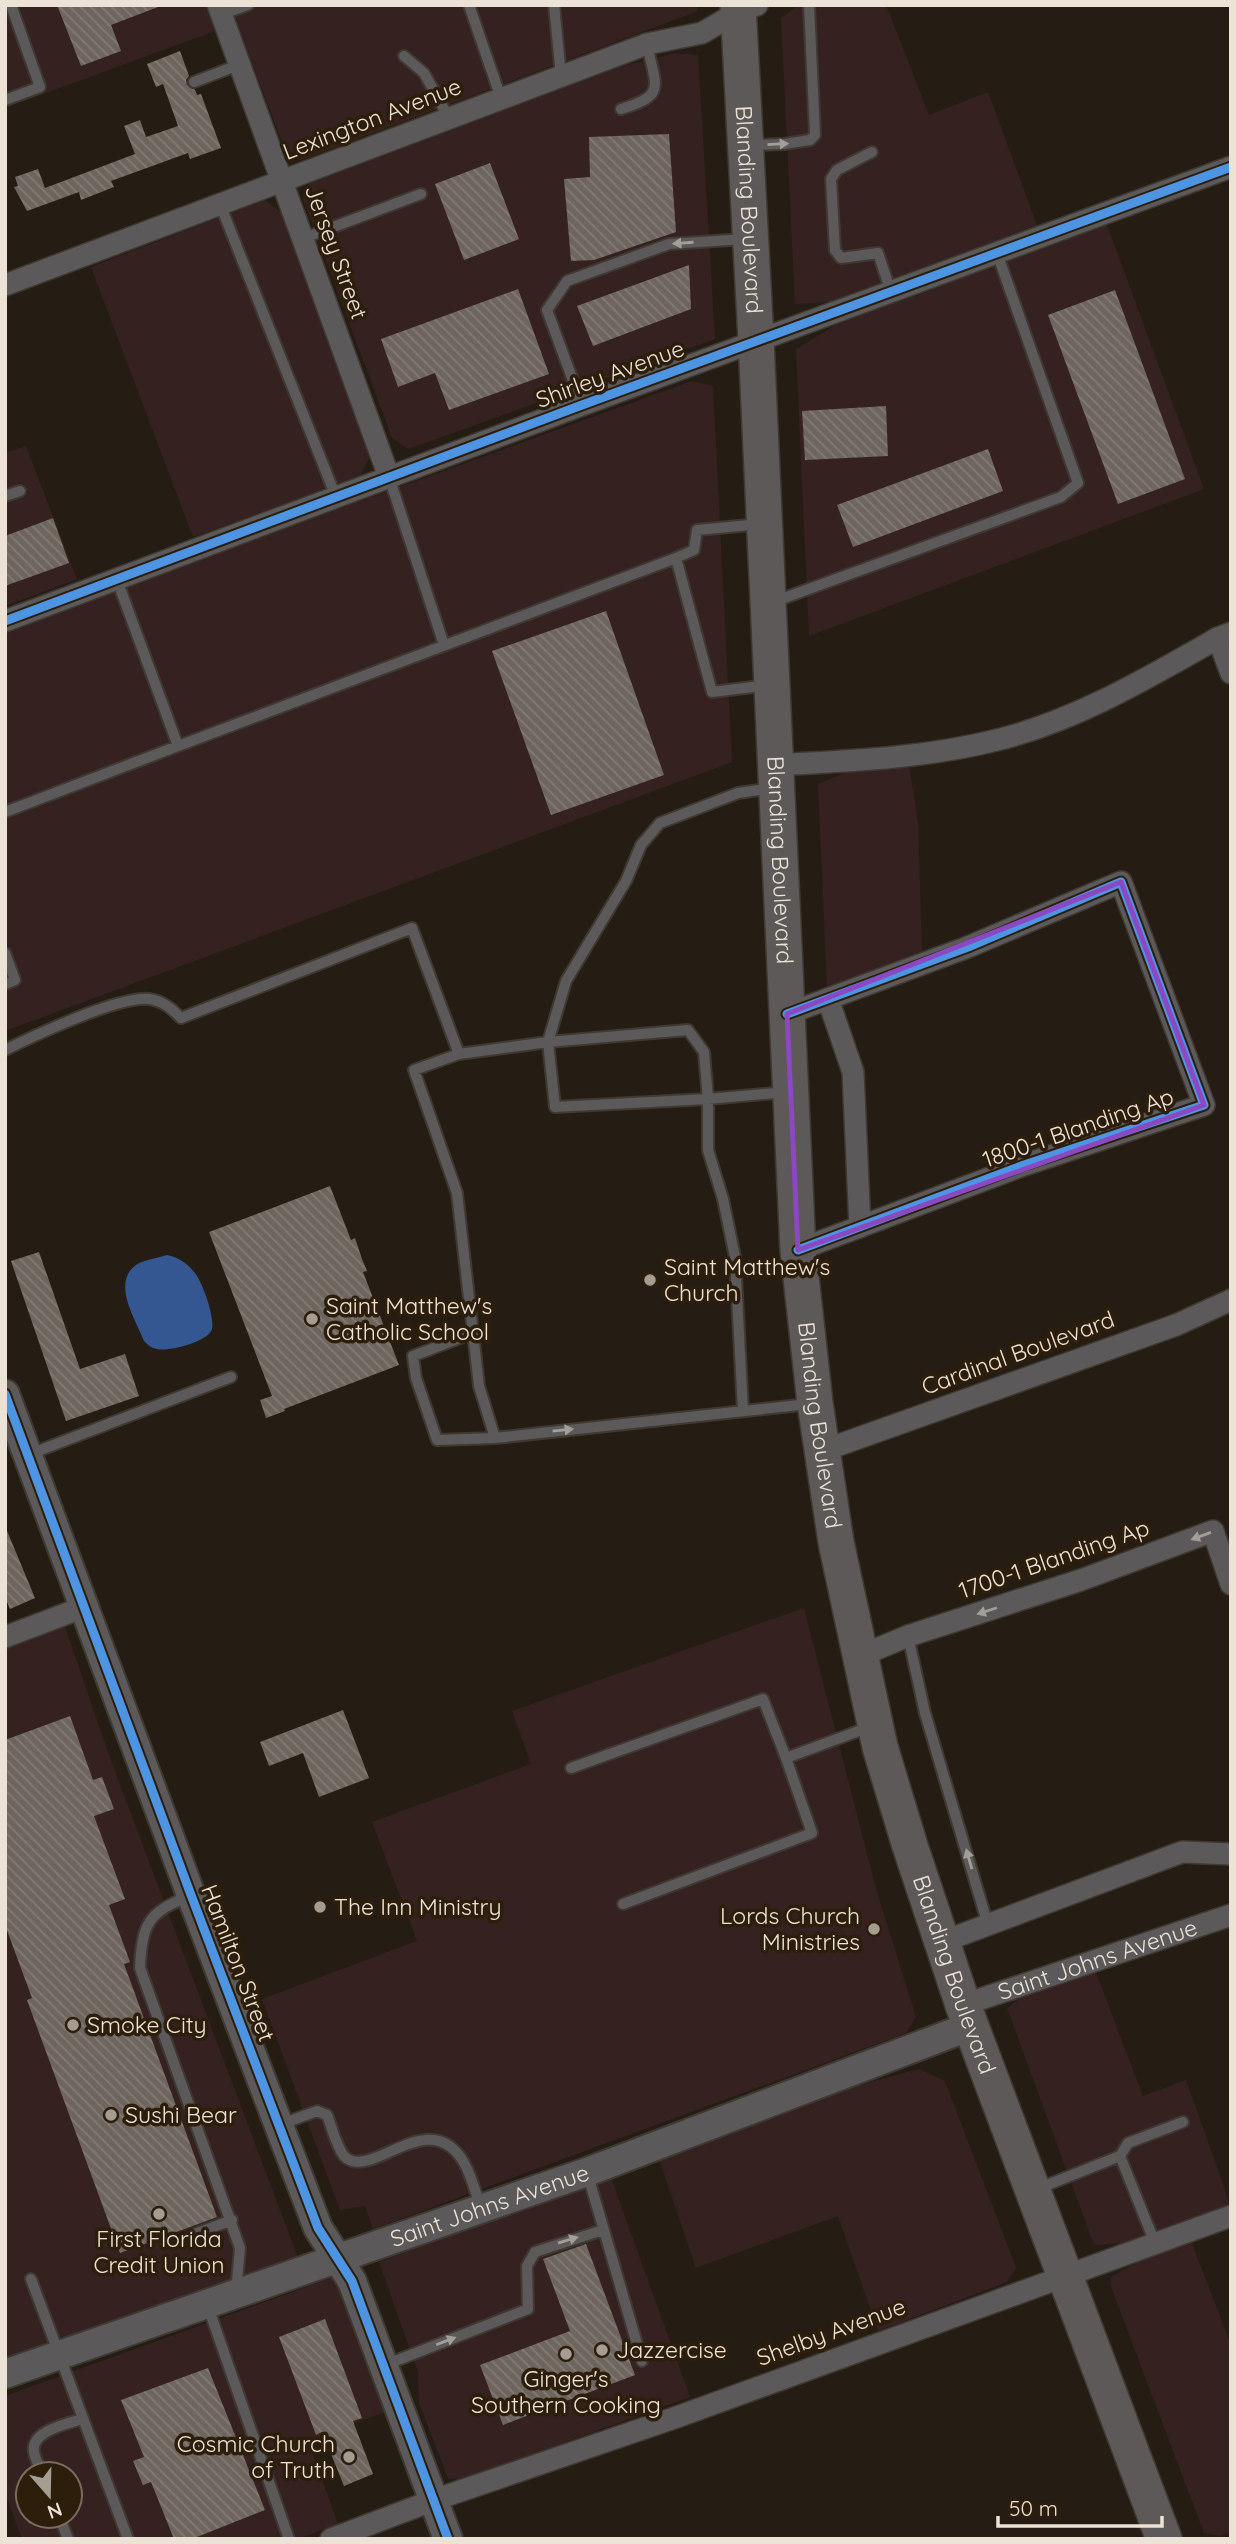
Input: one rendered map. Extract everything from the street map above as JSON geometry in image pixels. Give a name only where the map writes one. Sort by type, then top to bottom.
[{"type":"main road","name":"Blanding Boulevard","points":[[745,8],[746,145],[798,1250],[815,1403],[836,1542],[874,1725],[910,1846],[967,2015],[1164,2539]]},
{"type":"street","name":"Lexington Avenue","points":[[5,285],[647,44],[702,33],[745,8]]},
{"type":"street","name":"Jersey Street","points":[[220,10],[389,477]]},
{"type":"street","name":"Shirley Avenue","points":[[5,621],[756,340],[1231,167]]},
{"type":"street","points":[[775,776],[868,760],[934,753],[1003,738],[1051,722],[1115,695],[1224,636],[1231,673]]},
{"type":"street","name":"1800-1 Blanding Ap","points":[[787,1014],[968,947],[1121,881],[1204,1105],[1024,1165],[798,1250]]},
{"type":"street","points":[[828,999],[853,1072],[860,1227]]},
{"type":"street","name":"Cardinal Boulevard","points":[[822,1451],[1176,1325],[1231,1300]]},
{"type":"street","name":"Hamilton Street","points":[[5,1394],[318,2228],[352,2281],[448,2539]]},
{"type":"street","name":"1700-1 Blanding Ap","points":[[860,1656],[908,1636],[1081,1580],[1213,1531],[1231,1584]]},
{"type":"street","points":[[5,1637],[84,1607]]},
{"type":"street","points":[[942,1942],[1182,1852],[1231,1854]]},
{"type":"street","name":"Saint Johns Avenue","points":[[5,2374],[587,2172],[967,2015],[1231,1915]]},
{"type":"street","name":"Shelby Avenue","points":[[331,2539],[1231,2216]]},
{"type":"lane","points":[[5,100],[40,87],[11,5]]},
{"type":"lane","points":[[220,10],[248,5]]},
{"type":"lane","points":[[469,5],[500,98]]},
{"type":"lane","points":[[554,5],[561,76]]},
{"type":"lane","points":[[746,145],[783,144],[810,140],[815,135],[809,5]]},
{"type":"lane","points":[[621,109],[644,102],[655,88],[647,44]]},
{"type":"lane","points":[[404,56],[425,74],[449,118]]},
{"type":"lane","points":[[194,82],[241,64]]},
{"type":"lane","points":[[872,152],[836,170],[831,179],[835,250],[841,258],[878,253],[891,292]]},
{"type":"lane","points":[[304,238],[421,194]]},
{"type":"lane","points":[[220,204],[337,497]]},
{"type":"lane","points":[[582,405],[547,310],[566,281],[669,244],[751,239]]},
{"type":"lane","points":[[767,604],[1061,497],[1077,483],[997,253]]},
{"type":"lane","points":[[389,477],[444,646]]},
{"type":"lane","points":[[5,496],[20,491]]},
{"type":"lane","points":[[5,812],[676,558],[694,550],[697,530],[764,523]]},
{"type":"lane","points":[[676,558],[712,692],[771,685]]},
{"type":"lane","points":[[117,580],[178,746]]},
{"type":"lane","points":[[775,776],[660,823],[641,845],[626,881],[566,981],[548,1042],[555,1107],[790,1092]]},
{"type":"lane","points":[[5,1050],[129,1000],[149,999],[168,1005],[181,1018],[412,928],[459,1054]]},
{"type":"lane","points":[[5,953],[15,980],[5,984]]},
{"type":"lane","points":[[495,1437],[479,1386],[457,1193],[414,1070],[459,1054],[548,1042],[688,1030],[704,1052],[708,1150],[723,1199],[735,1257],[743,1411]]},
{"type":"lane","points":[[473,1333],[413,1356],[416,1378],[437,1440],[495,1437],[815,1403]]},
{"type":"lane","points":[[28,1455],[231,1377]]},
{"type":"lane","points":[[908,1636],[925,1713],[988,1925]]},
{"type":"lane","points":[[571,1768],[763,1699],[786,1758],[812,1833],[623,1904]]},
{"type":"lane","points":[[786,1758],[874,1725]]},
{"type":"lane","points":[[191,1895],[153,1915],[141,1942],[140,1968],[232,2220],[240,2248],[236,2294]]},
{"type":"lane","points":[[279,2125],[323,2112],[327,2115],[344,2156],[351,2160],[371,2160],[417,2141],[432,2138],[447,2145],[463,2160],[481,2207]]},
{"type":"lane","points":[[1032,2191],[1120,2156],[1128,2143],[1183,2122]]},
{"type":"lane","points":[[1120,2156],[1155,2243]]},
{"type":"lane","points":[[587,2172],[642,2361]]},
{"type":"lane","points":[[195,2234],[232,2220]]},
{"type":"lane","points":[[382,2365],[528,2309],[527,2266],[535,2252],[603,2230]]},
{"type":"lane","points":[[31,2279],[128,2539]]},
{"type":"lane","points":[[207,2304],[289,2539]]},
{"type":"lane","points":[[36,2460],[33,2452],[35,2443],[42,2434],[82,2419]]},
{"type":"highlighted area","points":[[1121,882],[1204,1105],[798,1250],[787,1014]]},
{"type":"shaded area","points":[[5,5],[205,5],[215,31],[5,108]]},
{"type":"shaded area","points":[[230,5],[698,5],[698,11],[301,160],[288,158]]},
{"type":"shaded area","points":[[799,5],[886,5],[929,115],[988,92],[1037,225],[831,302],[795,304],[781,18]]},
{"type":"shaded area","points":[[676,53],[698,55],[715,339],[408,449],[392,438],[303,198],[310,183],[620,67]]},
{"type":"shaded area","points":[[265,200],[290,219],[371,455],[359,477],[193,537],[91,267]]},
{"type":"shaded area","points":[[1107,225],[1204,489],[809,636],[796,349],[836,325]]},
{"type":"shaded area","points":[[692,381],[713,386],[732,762],[5,1031],[5,630]]},
{"type":"shaded area","points":[[26,446],[77,579],[5,606],[5,453]]},
{"type":"shaded area","points":[[909,765],[918,823],[922,951],[827,988],[818,784],[850,771]]},
{"type":"shaded area","points":[[804,1608],[876,1889],[916,2017],[906,2033],[373,2229],[365,2206],[340,2210],[262,1999],[417,1941],[372,1822],[531,1764],[512,1711]]},
{"type":"shaded area","points":[[65,1627],[110,1758],[298,2258],[5,2358],[5,1649]]},
{"type":"shaded area","points":[[1095,1970],[1143,2096],[1186,2080],[1230,2204],[1125,2243],[1094,2245],[1007,2008],[1027,1993]]},
{"type":"shaded area","points":[[919,2069],[945,2081],[1016,2268],[1007,2282],[878,2331],[838,2216],[696,2268],[658,2156],[856,2086]]},
{"type":"shaded area","points":[[610,2175],[690,2397],[461,2480],[448,2478],[419,2403],[418,2372],[379,2262]]},
{"type":"shaded area","points":[[1191,2241],[1231,2345],[1231,2533],[1220,2536],[1204,2533],[1110,2284],[1111,2277],[1151,2255]]},
{"type":"shaded area","points":[[334,2277],[387,2411],[308,2441],[338,2524],[298,2539],[22,2539],[19,2530],[84,2530],[84,2460],[14,2460],[14,2517],[5,2493],[5,2396]]},
{"type":"water","points":[[167,1255],[182,1261],[197,1276],[207,1299],[212,1329],[203,1338],[187,1345],[163,1350],[153,1348],[144,1341],[125,1291],[129,1273],[136,1265]]},
{"type":"building","points":[[57,5],[158,7],[111,25],[121,51],[81,66]]},
{"type":"building","points":[[180,51],[189,76],[187,85],[195,90],[197,95],[201,94],[221,148],[190,159],[188,153],[111,181],[114,187],[81,200],[79,192],[27,211],[14,187],[18,186],[15,177],[38,169],[45,188],[135,154],[124,126],[140,120],[146,137],[178,126],[163,84],[156,87],[147,64]]},
{"type":"building","points":[[669,134],[676,232],[594,260],[571,261],[564,179],[590,177],[589,137]]},
{"type":"building","points":[[490,163],[519,239],[464,260],[435,184]]},
{"type":"building","points":[[689,265],[691,309],[593,346],[577,306]]},
{"type":"building","points":[[518,289],[549,374],[449,410],[435,373],[398,387],[381,339]]},
{"type":"building","points":[[1115,290],[1185,479],[1118,504],[1048,315]]},
{"type":"building","points":[[886,406],[888,456],[805,460],[802,411]]},
{"type":"building","points":[[988,449],[1003,491],[853,547],[837,505]]},
{"type":"building","points":[[53,518],[69,563],[5,586],[5,536]]},
{"type":"building","points":[[606,611],[664,775],[551,815],[492,651]]},
{"type":"building","name":"Saint Matthew's Catholic School","points":[[330,1186],[351,1240],[355,1238],[367,1271],[363,1272],[399,1365],[266,1418],[260,1400],[272,1396],[209,1232]]},
{"type":"building","points":[[39,1252],[80,1369],[125,1354],[139,1396],[66,1421],[11,1261]]},
{"type":"building","points":[[5,1526],[35,1598],[10,1609],[5,1597]]},
{"type":"building","points":[[343,1710],[369,1778],[319,1797],[303,1753],[269,1766],[260,1742]]},
{"type":"building","points":[[70,1716],[93,1780],[102,1777],[114,1809],[94,1816],[125,1899],[109,1905],[130,1962],[124,1964],[217,2217],[120,2253],[27,2000],[32,1998],[5,1925],[5,1740]]},
{"type":"building","points":[[586,2244],[635,2375],[503,2425],[480,2365],[570,2331],[543,2259]]},
{"type":"building","points":[[325,2319],[362,2418],[353,2421],[373,2474],[344,2486],[322,2432],[316,2435],[279,2337]]},
{"type":"building","points":[[208,2368],[265,2510],[192,2539],[174,2539],[151,2482],[143,2485],[133,2461],[144,2457],[121,2400]]},
{"type":"cycle path","points":[[5,621],[582,405],[1231,167]]},
{"type":"cycle path","points":[[787,1014],[968,947],[1121,882],[1204,1105],[1024,1165],[798,1250]]},
{"type":"cycle path","points":[[5,1394],[318,2228],[352,2281],[448,2539]]},
{"type":"place","name":"Saint Matthew's Church","points":[[650,1280]]},
{"type":"place","name":"Saint Matthew's Catholic School","points":[[312,1319]]},
{"type":"place","name":"The Inn Ministry","points":[[320,1907]]},
{"type":"place","name":"Lords Church Ministries","points":[[874,1929]]},
{"type":"place","name":"Smoke City","points":[[73,2025]]},
{"type":"place","name":"Sushi Bear","points":[[111,2115]]},
{"type":"place","name":"First Florida Credit Union","points":[[159,2214]]},
{"type":"place","name":"Jazzercise","points":[[602,2350]]},
{"type":"place","name":"Ginger's Southern Cooking","points":[[566,2354]]},
{"type":"place","name":"Cosmic Church of Truth","points":[[349,2457]]}]
